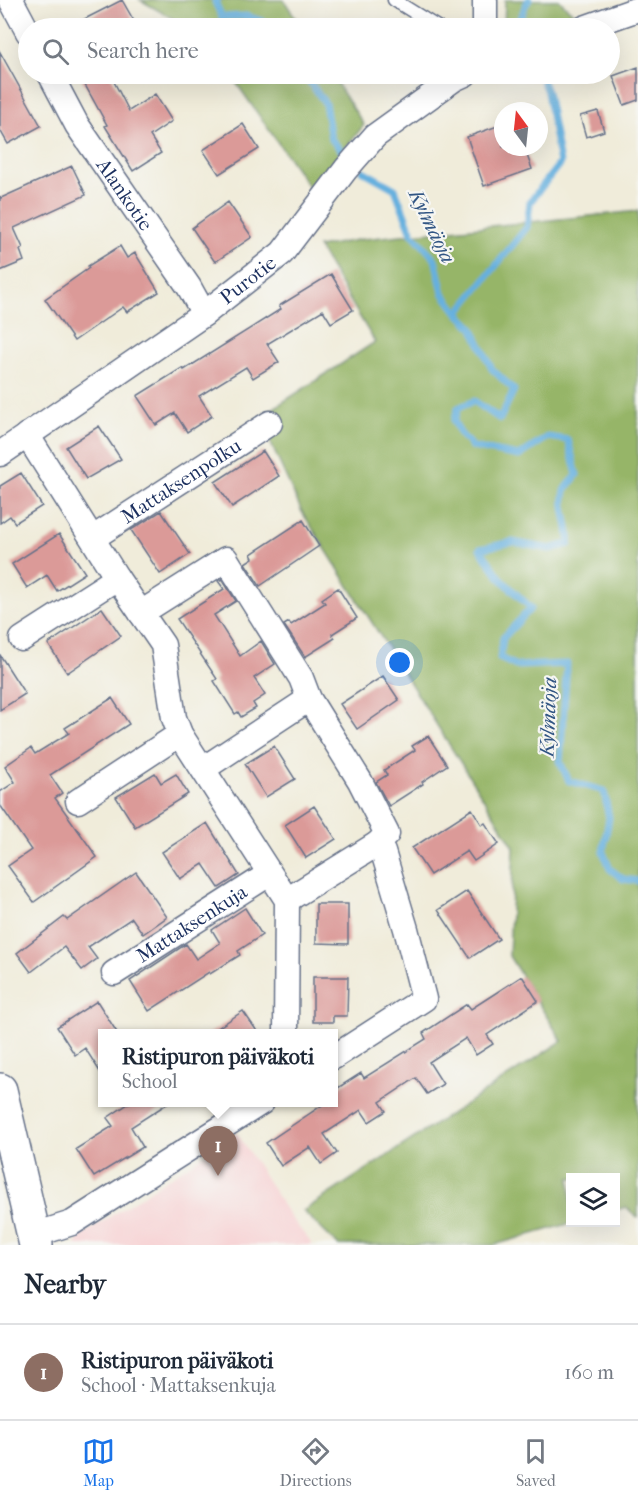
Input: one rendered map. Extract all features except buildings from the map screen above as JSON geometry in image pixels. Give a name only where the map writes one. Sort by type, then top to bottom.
[{"type":"main road","points":[[0,1090],[35,1240]]},
{"type":"street","points":[[11,0],[21,18]]},
{"type":"street","points":[[485,0],[485,18]]},
{"type":"street","points":[[612,18],[638,9]]},
{"type":"street","name":"Alankotie","points":[[55,84],[77,125],[189,287],[204,314]]},
{"type":"street","name":"Purotie","points":[[0,454],[204,314],[282,253],[346,169],[375,136],[446,84]]},
{"type":"street","name":"Mattaksenpolku","points":[[93,538],[270,423]]},
{"type":"street","name":"Mattaksenkuja","points":[[27,435],[117,578],[163,645],[174,718],[180,734],[287,900]]},
{"type":"street","points":[[141,613],[226,559],[301,678],[309,699],[360,781],[387,834],[377,844],[287,900],[286,1029]]},
{"type":"street","points":[[22,639],[117,578]]},
{"type":"street","points":[[203,769],[309,699]]},
{"type":"street","points":[[78,801],[180,734]]},
{"type":"street","points":[[338,1054],[424,999],[383,852],[377,844]]},
{"type":"street","name":"Mattaksenkuja","points":[[114,973],[269,874]]},
{"type":"street","points":[[35,1240],[82,1218],[253,1107]]},
{"type":"lane","points":[[394,0],[423,18]]},
{"type":"shaded area","points":[[237,1133],[291,1218],[313,1245],[76,1245],[81,1236]]},
{"type":"green space","points":[[140,0],[284,0],[296,18],[172,18]]},
{"type":"green space","points":[[505,0],[559,0],[574,14],[562,18],[504,18]]},
{"type":"green space","points":[[237,84],[337,84],[364,125],[311,190]]},
{"type":"green space","points":[[638,211],[638,1218],[626,1207],[620,1209],[620,1173],[566,1173],[566,1225],[494,1245],[338,1245],[303,1211],[562,1041],[509,956],[514,847],[302,512],[267,435],[257,419],[375,342],[318,247],[363,239]]},
{"type":"waterway","name":"Kylmäoja","points":[[217,0],[215,2],[222,17],[247,16],[253,18]]},
{"type":"waterway","points":[[521,18],[529,0]]},
{"type":"waterway","name":"Kylmäoja","points":[[311,84],[325,103],[331,139],[341,150]]},
{"type":"waterway","points":[[458,313],[527,227],[530,202],[560,163],[544,84]]},
{"type":"waterway","name":"Kylmäoja","points":[[363,171],[395,189],[412,233],[435,259],[443,293],[472,327],[492,369],[514,390],[500,419],[474,401],[458,408],[454,421],[460,433],[472,447],[519,456],[548,437],[568,440],[577,475],[566,489],[564,497],[569,544],[550,549],[512,542],[480,549],[502,580],[531,608],[503,638],[500,658],[516,666],[567,664],[560,762],[569,781],[604,791],[609,818],[603,852],[610,869],[623,879],[638,881]]},
{"type":"place","name":"Ristipuron päiväkoti","points":[[218,1176]]}]
